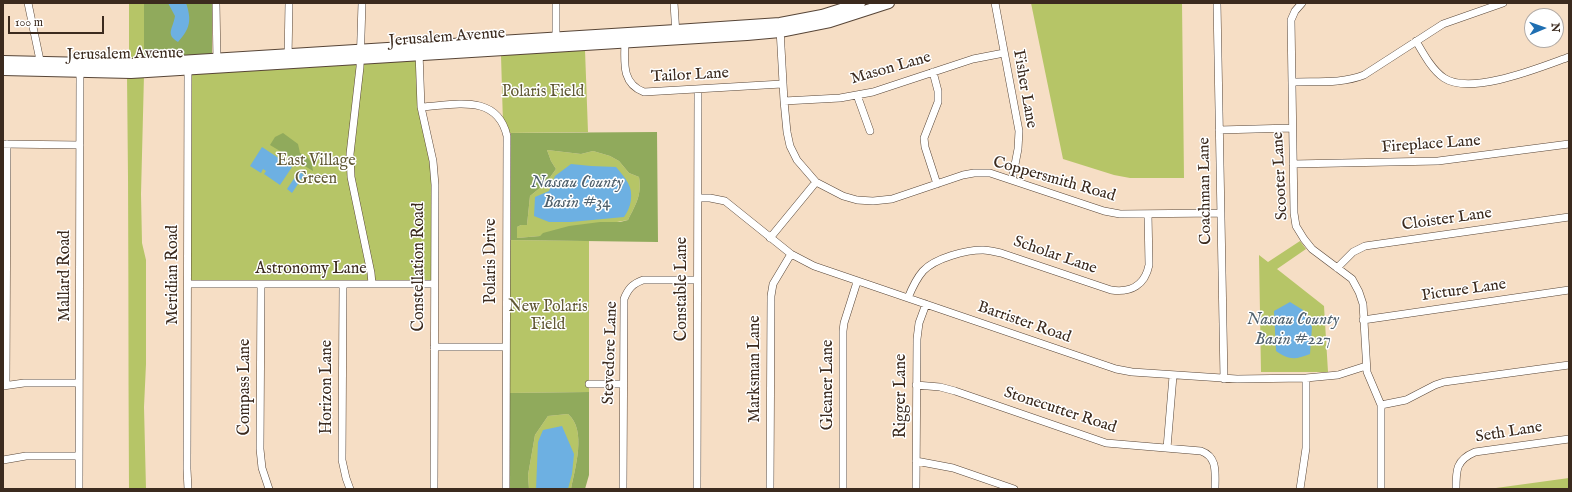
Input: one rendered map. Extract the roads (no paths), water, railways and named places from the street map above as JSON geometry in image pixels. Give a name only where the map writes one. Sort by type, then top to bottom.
[{"type":"main road","name":"Jerusalem Avenue","points":[[780,28],[860,3]]},
{"type":"main road","name":"Jerusalem Avenue","points":[[3,61],[42,66],[80,67],[131,64],[188,65],[676,35],[780,28],[830,22],[889,3]]},
{"type":"main road","name":"Jerusalem Avenue","points":[[3,70],[42,66]]},
{"type":"street","points":[[28,3],[42,66]]},
{"type":"street","points":[[216,3],[217,63]]},
{"type":"street","points":[[288,59],[289,3]]},
{"type":"street","points":[[362,3],[362,31],[350,154],[351,177],[372,284]]},
{"type":"street","points":[[556,3],[556,42]]},
{"type":"street","points":[[674,3],[676,35]]},
{"type":"street","name":"Fisher Lane","points":[[994,3],[1019,131],[1018,149],[1012,180]]},
{"type":"street","name":"Coachman Lane","points":[[1217,3],[1224,379]]},
{"type":"street","name":"Scooter Lane","points":[[1302,3],[1295,11],[1291,20],[1294,213],[1296,226],[1312,249],[1352,279],[1363,304],[1366,366],[1368,375],[1381,405],[1381,489]]},
{"type":"street","points":[[1292,82],[1339,81],[1353,79],[1372,71],[1443,24],[1503,3]]},
{"type":"street","name":"Coppersmith Road","points":[[780,28],[782,84],[790,146],[797,160],[816,182],[843,196],[857,200],[873,201],[892,199],[963,175],[990,173],[1104,210],[1129,214],[1221,213]]},
{"type":"street","name":"Tailor Lane","points":[[625,38],[625,70],[628,81],[631,86],[644,92],[782,84]]},
{"type":"street","points":[[1416,41],[1423,52],[1444,77],[1454,82],[1465,84],[1514,76],[1569,57]]},
{"type":"street","name":"Constellation Road","points":[[419,51],[421,107],[433,161],[435,185],[434,489]]},
{"type":"street","name":"Mason Lane","points":[[784,101],[840,98],[873,92],[973,59],[1004,53]]},
{"type":"street","name":"Meridian Road","points":[[188,65],[188,489]]},
{"type":"street","name":"Mallard Road","points":[[79,489],[80,67]]},
{"type":"street","points":[[933,72],[938,91],[938,102],[924,138],[925,147],[937,184]]},
{"type":"street","name":"Constable Lane","points":[[697,489],[698,90]]},
{"type":"street","points":[[857,95],[870,131]]},
{"type":"street","name":"Polaris Drive","points":[[421,107],[471,104],[481,105],[497,115],[505,128],[507,136],[506,489]]},
{"type":"street","points":[[1219,130],[1292,128]]},
{"type":"street","points":[[79,383],[24,383],[4,386],[5,144],[80,145]]},
{"type":"street","name":"Fireplace Lane","points":[[1293,164],[1438,161],[1569,144]]},
{"type":"street","points":[[770,238],[816,182]]},
{"type":"street","name":"Barrister Road","points":[[698,198],[710,198],[725,201],[791,254],[814,266],[857,282],[1116,369],[1173,376],[1224,379],[1306,378],[1338,375],[1366,366]]},
{"type":"street","name":"Scholar Lane","points":[[908,298],[921,274],[934,263],[970,251],[985,250],[1001,253],[1111,290],[1121,292],[1128,290],[1139,284],[1148,271],[1148,214]]},
{"type":"street","name":"Cloister Lane","points":[[1337,268],[1353,252],[1366,246],[1569,217]]},
{"type":"street","name":"Marksman Lane","points":[[770,489],[771,296],[773,284],[791,254]]},
{"type":"street","name":"Stevedore Lane","points":[[623,489],[624,300],[630,286],[635,282],[643,280],[697,280]]},
{"type":"street","name":"Gleaner Lane","points":[[843,489],[843,331],[844,323],[857,282]]},
{"type":"street","name":"Astronomy Lane","points":[[188,284],[434,284]]},
{"type":"street","name":"Compass Lane","points":[[261,284],[260,449],[262,468],[269,489]]},
{"type":"street","name":"Horizon Lane","points":[[343,284],[342,460],[350,489]]},
{"type":"street","name":"Picture Lane","points":[[1364,320],[1569,290]]},
{"type":"street","name":"Rigger Lane","points":[[916,489],[917,339],[926,304]]},
{"type":"street","points":[[434,347],[506,347]]},
{"type":"street","points":[[1381,405],[1406,400],[1444,382],[1569,365]]},
{"type":"street","points":[[1167,448],[1173,376]]},
{"type":"street","points":[[1300,489],[1306,448],[1306,378]]},
{"type":"street","points":[[589,384],[623,384]]},
{"type":"street","name":"Stonecutter Road","points":[[916,385],[940,387],[955,391],[1106,443],[1200,451],[1209,455],[1215,467],[1215,489]]},
{"type":"street","name":"Seth Lane","points":[[1456,489],[1458,465],[1465,456],[1474,452],[1569,439]]},
{"type":"street","points":[[3,460],[26,456],[79,456]]},
{"type":"street","points":[[916,462],[953,468],[1014,489]]},
{"type":"water","points":[[168,3],[186,3],[188,9],[189,24],[185,33],[178,42],[171,34],[175,16]]},
{"type":"water","points":[[262,147],[292,167],[280,185],[264,174],[266,171],[263,169],[261,173],[250,166]]},
{"type":"water","name":"Nassau County Basin #34","points":[[571,164],[616,167],[627,181],[631,191],[630,205],[624,217],[571,222],[549,222],[534,216],[535,197],[549,191],[555,176]]},
{"type":"water","points":[[299,171],[304,175],[292,193],[287,189]]},
{"type":"water","name":"Nassau County Basin #227","points":[[1290,302],[1303,310],[1312,327],[1310,354],[1296,358],[1285,356],[1276,351],[1274,311]]},
{"type":"water","points":[[562,426],[574,454],[572,474],[568,489],[536,489],[538,442],[543,430]]},
{"type":"park label","name":"Polaris Field","points":[[543,93]]},
{"type":"park label","name":"East Village Green","points":[[316,171]]},
{"type":"park label","name":"New Polaris Field","points":[[548,317]]}]
